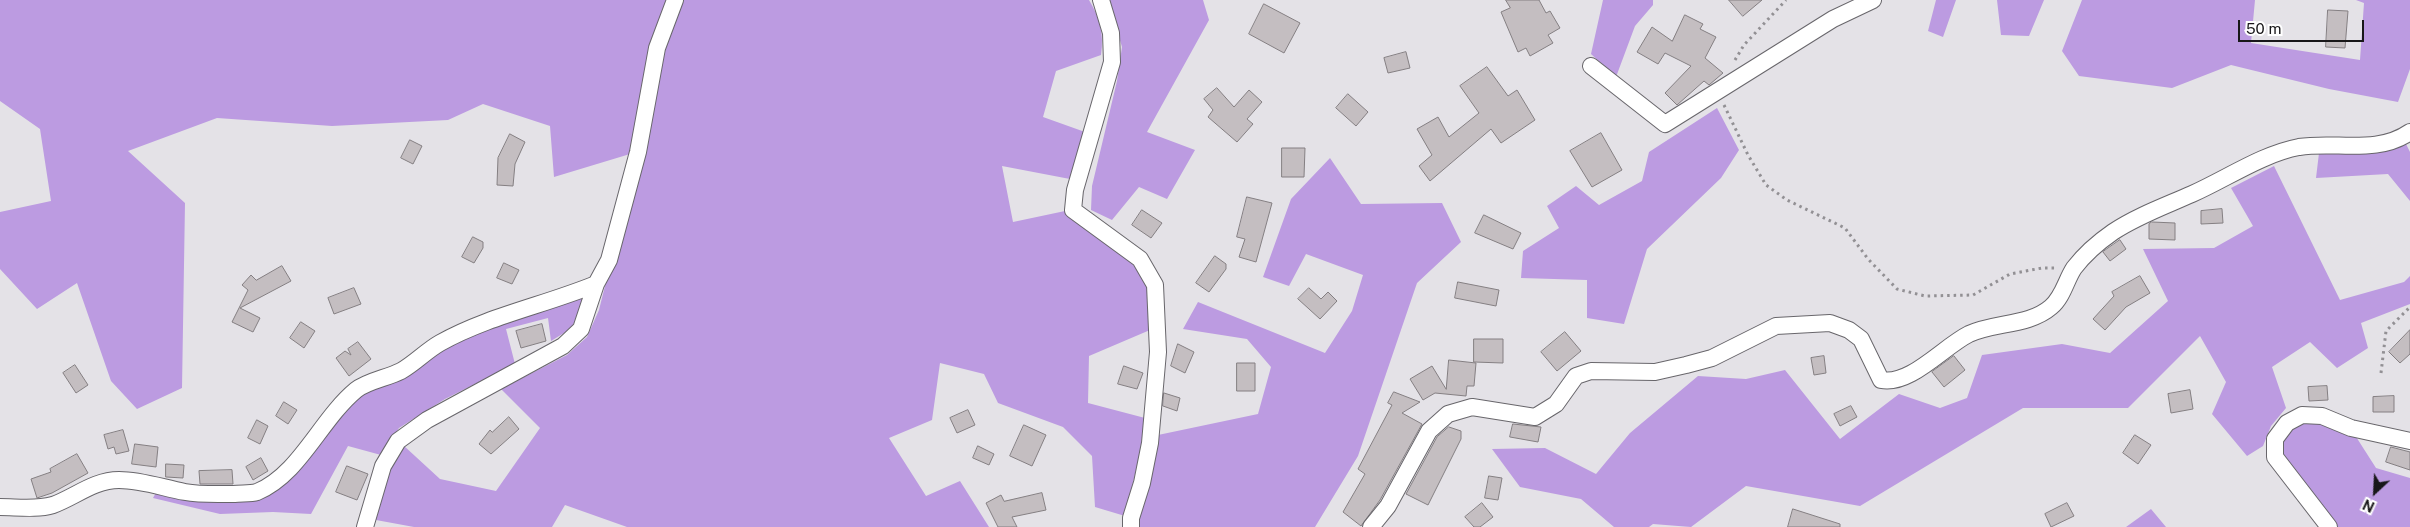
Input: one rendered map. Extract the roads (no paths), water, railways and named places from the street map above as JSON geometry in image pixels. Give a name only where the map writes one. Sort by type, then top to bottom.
[{"type":"street","points":[[365,527],[383,466],[398,441],[427,420],[563,346],[581,329],[596,284],[609,260],[638,152],[657,48],[675,0]]},
{"type":"street","points":[[1101,0],[1111,33],[1112,62],[1075,190],[1073,210],[1087,222],[1115,238],[1140,260],[1155,285],[1158,352],[1150,443],[1142,483],[1131,518],[1131,527]]},
{"type":"street","points":[[1591,66],[1666,124],[1834,19],[1873,0]]},
{"type":"street","points":[[1371,527],[1388,506],[1429,431],[1448,414],[1472,407],[1535,417],[1556,404],[1576,376],[1591,371],[1655,372],[1686,365],[1712,358],[1776,326],[1804,323],[1830,323],[1850,330],[1861,339],[1881,380],[1892,382],[1914,372],[1944,349],[1970,334],[2036,317],[2053,306],[2074,268],[2112,232],[2136,219],[2264,160],[2299,147],[2335,145],[2369,147],[2400,139],[2410,132]]},
{"type":"street","points":[[0,507],[27,508],[50,506],[77,495],[93,485],[117,480],[151,483],[186,492],[217,494],[254,493],[273,484],[294,464],[334,411],[357,389],[392,376],[414,364],[440,343],[492,321],[596,284]]},
{"type":"street","points":[[2329,527],[2275,457],[2275,439],[2287,423],[2302,415],[2322,416],[2351,428],[2410,441]]}]
